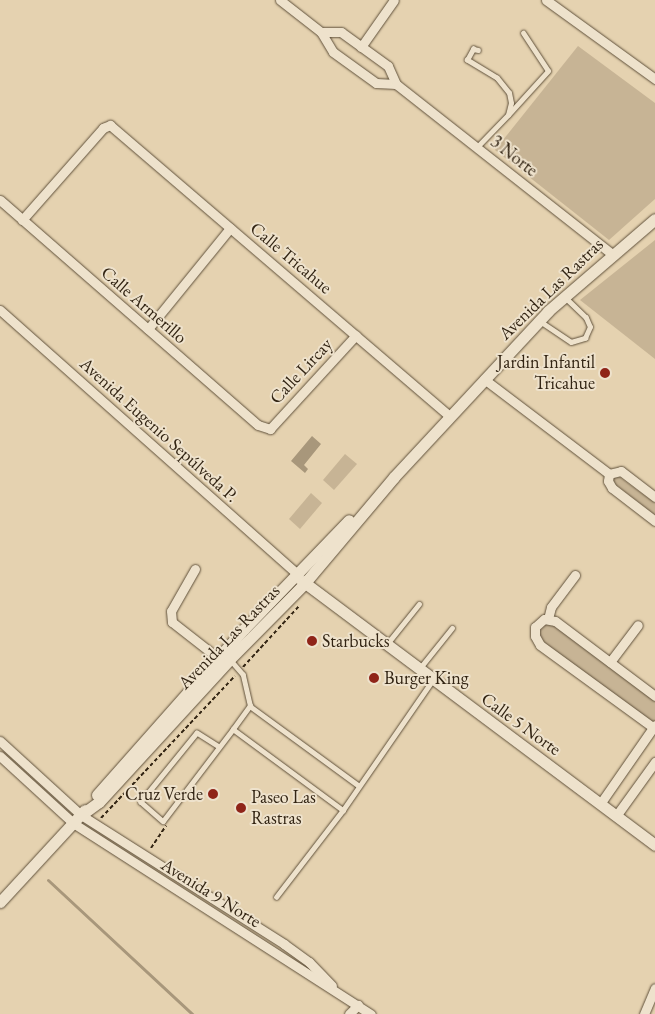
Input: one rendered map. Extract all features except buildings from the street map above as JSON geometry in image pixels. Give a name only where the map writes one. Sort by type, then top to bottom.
[{"type":"street","name":"3 Norte","points":[[280,0],[321,32],[333,52],[376,83],[396,84]]},
{"type":"street","points":[[546,0],[655,79]]},
{"type":"street","points":[[361,47],[391,2]]},
{"type":"street","name":"3 Norte","points":[[321,32],[341,32],[388,66],[396,84],[612,254]]},
{"type":"street","name":"Calle Tricahue","points":[[22,220],[103,128],[110,126],[450,416]]},
{"type":"street","name":"Calle Armerillo","points":[[0,200],[258,425],[270,429]]},
{"type":"street","name":"Avenida Las Rastras","points":[[0,902],[77,819],[99,802],[297,574],[394,477],[539,320],[563,296],[655,219]]},
{"type":"street","points":[[148,329],[230,228]]},
{"type":"street","name":"Avenida Eugenio Sepúlveda P.","points":[[0,310],[297,574]]},
{"type":"street","name":"Calle Lircay","points":[[270,429],[356,335]]},
{"type":"street","points":[[484,379],[609,474]]},
{"type":"street","points":[[609,474],[621,471],[655,497]]},
{"type":"street","points":[[609,474],[608,481],[612,488],[655,521]]},
{"type":"street","name":"Avenida Las Rastras","points":[[224,659],[304,584],[394,477]]},
{"type":"street","points":[[195,569],[171,611],[172,622],[224,659]]},
{"type":"street","name":"Calle 5 Norte","points":[[297,574],[304,584],[432,681],[655,845]]},
{"type":"street","points":[[575,575],[551,607],[548,618],[535,627],[540,645],[655,729]]},
{"type":"street","points":[[548,618],[655,696]]},
{"type":"street","points":[[610,662],[638,624]]},
{"type":"street","points":[[600,804],[655,729],[655,722]]},
{"type":"street","points":[[0,741],[34,772],[77,819]]},
{"type":"street","points":[[0,756],[26,780],[77,819]]},
{"type":"street","points":[[616,816],[655,762]]},
{"type":"street","points":[[26,780],[34,772]]},
{"type":"street","name":"Avenida 9 Norte","points":[[77,819],[93,823],[260,928],[309,962],[333,988]]},
{"type":"street","name":"Avenida 9 Norte","points":[[77,819],[138,866],[333,988],[371,1014]]},
{"type":"street","points":[[138,866],[145,856]]},
{"type":"street","points":[[197,903],[203,893]]},
{"type":"street","points":[[254,939],[260,928]]},
{"type":"street","points":[[644,1014],[654,990]]},
{"type":"street","points":[[349,1014],[358,1004]]},
{"type":"lane","points":[[476,148],[548,71],[524,33]]},
{"type":"lane","points":[[478,50],[473,49],[467,60],[497,78],[508,93],[511,103],[508,115]]},
{"type":"lane","points":[[539,320],[571,342],[585,338],[590,327],[586,318],[563,296]]},
{"type":"lane","points":[[386,645],[419,604]]},
{"type":"lane","points":[[418,670],[452,628]]},
{"type":"lane","points":[[219,747],[197,733],[141,802],[163,821],[233,729],[250,706],[250,697],[239,671],[224,659]]},
{"type":"lane","points":[[276,897],[343,810],[432,681]]},
{"type":"lane","points":[[250,706],[358,786]]},
{"type":"lane","points":[[233,729],[343,810]]},
{"type":"path","points":[[93,823],[111,811],[300,602]]},
{"type":"path","points":[[145,856],[166,829],[163,821]]},
{"type":"shaded area","points":[[578,46],[655,103],[655,199],[609,240],[495,150]]},
{"type":"shaded area","points":[[655,240],[655,359],[580,300]]},
{"type":"shaded area","points":[[312,436],[321,444],[304,465],[308,469],[305,473],[291,461]]},
{"type":"shaded area","points":[[345,454],[357,464],[334,490],[323,480]]},
{"type":"shaded area","points":[[618,476],[655,503],[655,515],[615,484],[613,479]]},
{"type":"shaded area","points":[[311,493],[322,503],[300,529],[289,519]]},
{"type":"shaded area","points":[[546,623],[552,624],[655,699],[655,726],[546,645],[538,634]]},
{"type":"waterway","points":[[48,880],[192,1014]]},
{"type":"place","name":"Jardin Infantil Tricahue","points":[[605,373]]},
{"type":"place","name":"Starbucks","points":[[312,641]]},
{"type":"place","name":"Burger King","points":[[374,678]]},
{"type":"place","name":"Cruz Verde","points":[[213,794]]},
{"type":"place","name":"Paseo Las Rastras","points":[[241,808]]}]
